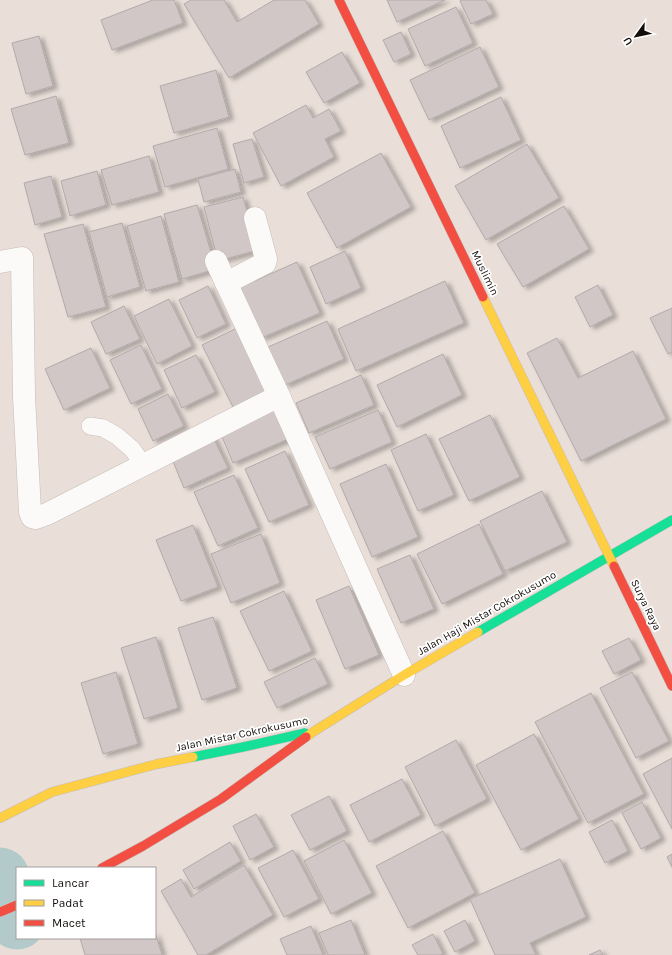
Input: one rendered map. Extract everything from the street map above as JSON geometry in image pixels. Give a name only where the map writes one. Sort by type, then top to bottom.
[{"type":"main road","name":"Muslimin","points":[[339,0],[609,557]]},
{"type":"main road","name":"Jalan Haji Mistar Cokrokusumo","points":[[316,730],[404,675],[672,520]]},
{"type":"main road","name":"Surya Raya","points":[[609,557],[672,686]]},
{"type":"main road","name":"Jalan Mistar Cokrokusumo","points":[[0,818],[52,792],[157,764],[243,747],[316,730]]},
{"type":"main road","name":"Jalan Mistar Cokrokusumo","points":[[104,867],[143,846],[220,799],[316,730]]},
{"type":"main road","points":[[0,912],[16,905]]},
{"type":"street","points":[[226,283],[265,263],[266,260],[255,218]]},
{"type":"street","points":[[6,261],[22,258],[24,404],[30,512],[32,517],[36,518],[47,514],[279,396]]},
{"type":"street","points":[[216,261],[279,396],[404,675]]},
{"type":"lane","points":[[90,426],[103,428],[117,436],[132,449],[143,464]]},
{"type":"building","points":[[153,0],[174,0],[183,23],[112,50],[101,20]]},
{"type":"building","points":[[191,0],[224,0],[237,22],[274,0],[305,0],[319,24],[229,78],[184,4]]},
{"type":"building","points":[[387,0],[445,0],[397,22]]},
{"type":"building","points":[[486,0],[493,14],[471,24],[460,1]]},
{"type":"building","points":[[456,7],[473,43],[425,66],[408,29]]},
{"type":"building","points":[[401,32],[411,54],[394,62],[383,40]]},
{"type":"building","points":[[39,36],[53,86],[26,94],[12,43]]},
{"type":"building","points":[[480,47],[499,87],[429,120],[410,80]]},
{"type":"building","points":[[342,52],[360,83],[324,103],[306,72]]},
{"type":"building","points":[[216,70],[229,117],[174,133],[160,86]]},
{"type":"building","points":[[56,96],[69,143],[25,155],[11,109]]},
{"type":"building","points":[[501,97],[521,140],[460,168],[441,126]]},
{"type":"building","points":[[306,105],[313,118],[329,109],[341,131],[325,139],[334,157],[281,186],[253,133]]},
{"type":"building","points":[[217,128],[228,169],[165,187],[153,146]]},
{"type":"building","points":[[252,139],[264,177],[244,183],[233,144]]},
{"type":"building","points":[[527,144],[559,198],[486,240],[455,186]]},
{"type":"building","points":[[381,153],[411,207],[337,248],[307,193]]},
{"type":"building","points":[[149,156],[159,192],[112,205],[101,170]]},
{"type":"building","points":[[235,169],[241,192],[204,202],[198,179]]},
{"type":"building","points":[[97,171],[106,205],[70,216],[61,181]]},
{"type":"building","points":[[51,176],[62,217],[35,225],[24,183]]},
{"type":"building","points":[[243,197],[258,250],[218,261],[204,207]]},
{"type":"building","points":[[197,205],[216,269],[182,279],[164,214]]},
{"type":"building","points":[[564,206],[589,249],[523,287],[497,244]]},
{"type":"building","points":[[161,216],[179,282],[146,291],[127,226]]},
{"type":"building","points":[[122,223],[140,287],[107,297],[89,232]]},
{"type":"building","points":[[83,224],[106,307],[68,317],[44,234]]},
{"type":"building","points":[[345,251],[361,288],[326,304],[310,267]]},
{"type":"building","points":[[297,262],[320,313],[261,338],[239,288]]},
{"type":"building","points":[[445,281],[464,323],[356,371],[338,329]]},
{"type":"building","points":[[598,285],[613,315],[590,327],[575,297]]},
{"type":"building","points":[[208,286],[226,324],[197,338],[179,300]]},
{"type":"building","points":[[169,299],[192,346],[157,364],[134,316]]},
{"type":"building","points":[[124,306],[140,339],[106,354],[91,322]]},
{"type":"building","points":[[672,308],[672,352],[668,354],[650,318]]},
{"type":"building","points":[[327,321],[344,359],[285,385],[268,347]]},
{"type":"building","points":[[237,328],[267,390],[233,407],[202,345]]},
{"type":"building","points":[[557,338],[578,378],[633,351],[666,419],[581,461],[527,353]]},
{"type":"building","points":[[141,345],[162,389],[131,404],[110,360]]},
{"type":"building","points":[[91,348],[110,388],[64,410],[45,369]]},
{"type":"building","points":[[443,354],[462,395],[397,427],[377,385]]},
{"type":"building","points":[[196,355],[215,392],[182,408],[164,370]]},
{"type":"building","points":[[361,375],[374,405],[309,433],[296,403]]},
{"type":"building","points":[[168,394],[184,426],[153,441],[138,409]]},
{"type":"building","points":[[274,408],[288,439],[233,463],[220,432]]},
{"type":"building","points":[[378,410],[392,442],[330,469],[315,437]]},
{"type":"building","points":[[490,415],[520,477],[469,501],[439,439]]},
{"type":"building","points":[[426,434],[454,495],[418,511],[391,450]]},
{"type":"building","points":[[212,435],[228,468],[184,488],[170,454]]},
{"type":"building","points":[[285,451],[309,505],[269,522],[245,469]]},
{"type":"building","points":[[386,464],[418,537],[372,557],[340,484]]},
{"type":"building","points":[[234,475],[258,528],[218,546],[194,492]]},
{"type":"building","points":[[542,491],[567,542],[505,571],[480,521]]},
{"type":"building","points":[[479,524],[503,574],[442,604],[417,554]]},
{"type":"building","points":[[193,525],[218,587],[181,601],[156,540]]},
{"type":"building","points":[[261,534],[280,583],[231,603],[211,554]]},
{"type":"building","points":[[410,555],[434,609],[401,623],[377,569]]},
{"type":"building","points":[[349,586],[379,655],[345,669],[316,600]]},
{"type":"building","points":[[284,591],[312,651],[269,671],[240,611]]},
{"type":"building","points":[[213,617],[237,688],[202,700],[178,628]]},
{"type":"building","points":[[156,637],[178,708],[144,719],[121,648]]},
{"type":"building","points":[[629,638],[641,660],[614,674],[602,651]]},
{"type":"building","points":[[315,658],[328,684],[277,708],[264,682]]},
{"type":"building","points":[[116,672],[138,744],[103,754],[81,683]]},
{"type":"building","points":[[632,672],[669,741],[636,758],[600,688]]},
{"type":"building","points":[[591,693],[644,794],[588,823],[535,722]]},
{"type":"building","points":[[534,734],[579,819],[521,850],[476,765]]},
{"type":"building","points":[[456,740],[487,799],[435,826],[405,767]]},
{"type":"building","points":[[672,758],[672,829],[643,774]]},
{"type":"building","points":[[402,779],[421,815],[369,842],[350,805]]},
{"type":"building","points":[[329,796],[347,831],[310,850],[291,815]]},
{"type":"building","points":[[642,802],[661,838],[641,849],[622,813]]},
{"type":"building","points":[[256,814],[274,847],[250,860],[233,826]]},
{"type":"building","points":[[612,820],[628,851],[605,863],[589,832]]},
{"type":"building","points":[[443,831],[475,893],[408,928],[376,866]]},
{"type":"building","points":[[344,840],[372,893],[331,914],[304,861]]},
{"type":"building","points":[[230,842],[241,861],[194,889],[183,870]]},
{"type":"building","points":[[293,850],[319,899],[284,917],[258,868]]},
{"type":"building","points":[[672,854],[672,867],[667,857]]},
{"type":"building","points":[[560,859],[586,917],[530,943],[536,955],[495,955],[470,899]]},
{"type":"building","points":[[244,865],[273,915],[206,955],[198,955],[161,891],[181,879],[191,897]]},
{"type":"building","points":[[351,920],[365,955],[328,955],[319,933]]},
{"type":"building","points":[[465,920],[475,941],[455,952],[444,931]]},
{"type":"building","points":[[311,926],[323,955],[287,955],[280,939]]},
{"type":"building","points":[[433,934],[443,954],[418,955],[412,945]]},
{"type":"building","points":[[156,935],[162,955],[85,955],[80,939],[156,939]]},
{"type":"building","points":[[600,950],[603,955],[589,955]]},
{"type":"waterway","points":[[0,877],[16,917]]},
{"type":"traffic: fast","points":[[478,632],[672,520]]},
{"type":"traffic: fast","points":[[193,757],[305,733]]},
{"type":"traffic: slow","points":[[483,297],[614,566]]},
{"type":"traffic: slow","points":[[306,737],[404,675],[478,632]]},
{"type":"traffic: slow","points":[[0,818],[52,792],[157,764],[193,757]]},
{"type":"traffic: jam","points":[[339,0],[483,297]]},
{"type":"traffic: jam","points":[[614,566],[672,686]]},
{"type":"traffic: jam","points":[[104,867],[143,846],[221,799],[306,737]]},
{"type":"traffic: jam","points":[[0,912],[16,905]]}]
